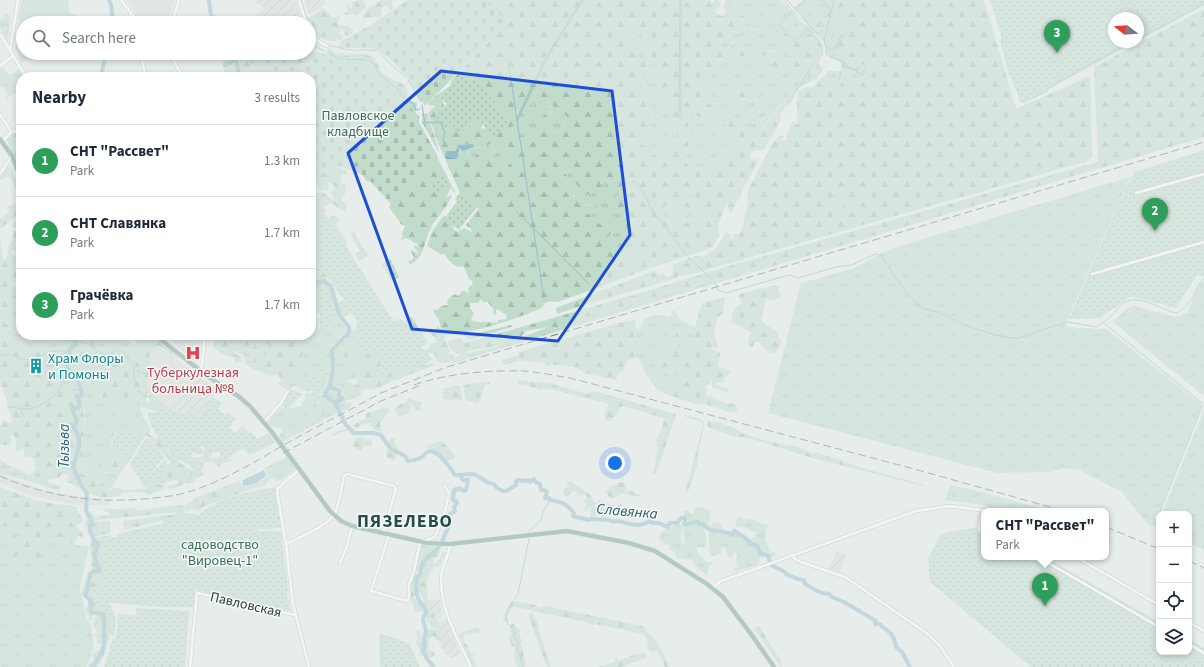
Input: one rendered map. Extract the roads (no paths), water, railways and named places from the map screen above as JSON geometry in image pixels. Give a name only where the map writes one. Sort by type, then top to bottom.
[{"type":"main road","points":[[1,140],[12,156],[16,166]]},
{"type":"main road","points":[[161,340],[199,370],[244,401],[264,422],[334,516],[341,521],[352,526],[431,544],[450,544],[550,533],[573,532],[629,543],[656,551],[712,588],[730,605],[774,667]]},
{"type":"street","points":[[10,50],[18,0]]},
{"type":"street","points":[[121,0],[134,16]]},
{"type":"street","points":[[174,16],[179,0]]},
{"type":"street","points":[[299,0],[304,16]]},
{"type":"street","points":[[0,34],[16,60]]},
{"type":"street","points":[[316,40],[327,46]]},
{"type":"street","points":[[0,66],[14,56]]},
{"type":"street","points":[[16,60],[23,72]]},
{"type":"street","points":[[142,60],[145,72]]},
{"type":"street","points":[[173,60],[180,72]]},
{"type":"street","points":[[0,114],[11,132]]},
{"type":"street","points":[[1,140],[11,132],[16,131]]},
{"type":"street","points":[[0,174],[12,156]]},
{"type":"street","points":[[1136,193],[1204,174]]},
{"type":"street","points":[[1092,274],[1204,242]]},
{"type":"street","points":[[199,370],[202,365],[204,340]]},
{"type":"street","points":[[264,422],[281,404],[288,391]]},
{"type":"street","points":[[299,470],[277,490],[286,544],[295,615],[309,667]]},
{"type":"street","points":[[286,544],[313,531],[334,516],[341,493],[344,476],[347,474],[394,486],[396,490],[382,533]]},
{"type":"street","points":[[389,535],[371,591],[407,601],[409,599],[409,584],[414,571],[420,542],[435,537],[445,511],[449,493],[444,486]]},
{"type":"street","points":[[712,588],[721,581],[905,514],[927,508],[950,506],[981,510]]},
{"type":"street","points":[[981,519],[979,530],[981,530]]},
{"type":"street","points":[[340,563],[347,546],[352,526]]},
{"type":"street","points":[[450,544],[442,571],[442,599],[445,610],[471,667]]},
{"type":"street","points":[[792,555],[795,559],[801,562],[845,577],[857,585],[929,636],[940,646],[954,667]]},
{"type":"street","points":[[1043,560],[1156,625]]},
{"type":"street","points":[[1081,560],[1156,603]]},
{"type":"street","name":"Павловская","points":[[190,667],[197,593],[295,615]]},
{"type":"street","points":[[1192,624],[1204,631]]},
{"type":"street","points":[[1192,646],[1204,653]]},
{"type":"water","points":[[473,144],[474,147],[463,151],[459,148],[457,159],[447,159],[445,157],[446,151],[456,151],[458,145]]},
{"type":"water","points":[[264,470],[266,475],[259,481],[245,486],[242,484],[243,480]]},
{"type":"waterway","name":"Тызьва","points":[[109,0],[112,16]]},
{"type":"waterway","name":"Славянка","points":[[209,0],[211,16]]},
{"type":"waterway","points":[[301,0],[306,16]]},
{"type":"waterway","points":[[517,118],[546,57],[582,0]]},
{"type":"waterway","points":[[517,121],[548,57],[583,0]]},
{"type":"waterway","points":[[679,118],[680,0]]},
{"type":"waterway","points":[[681,0],[681,119]]},
{"type":"waterway","points":[[783,0],[797,16]]},
{"type":"waterway","points":[[787,0],[797,11]]},
{"type":"waterway","points":[[796,9],[805,0]]},
{"type":"waterway","points":[[822,0],[831,10]]},
{"type":"waterway","points":[[834,0],[824,41],[826,54],[844,62],[843,66],[858,70],[859,67]]},
{"type":"waterway","points":[[1144,36],[1204,4]]},
{"type":"waterway","points":[[792,11],[779,25],[795,42],[807,28],[822,45],[822,56]]},
{"type":"waterway","points":[[824,18],[830,13]]},
{"type":"waterway","points":[[802,17],[824,41]]},
{"type":"waterway","points":[[827,47],[831,50],[834,49],[842,34]]},
{"type":"waterway","points":[[834,52],[844,35]]},
{"type":"waterway","points":[[330,45],[353,50]]},
{"type":"waterway","points":[[316,47],[324,51]]},
{"type":"waterway","points":[[1033,98],[1090,64],[1121,48]]},
{"type":"waterway","points":[[356,50],[376,51]]},
{"type":"waterway","points":[[328,53],[340,59],[369,60],[375,65],[379,74],[398,89],[406,101],[413,103],[416,110],[420,109]]},
{"type":"waterway","points":[[380,54],[405,77]]},
{"type":"waterway","name":"Тызьва","points":[[102,72],[104,60]]},
{"type":"waterway","name":"Славянка","points":[[228,60],[229,63],[234,60]]},
{"type":"waterway","name":"Славянка","points":[[234,60],[236,61],[238,72]]},
{"type":"waterway","points":[[508,60],[544,299]]},
{"type":"waterway","points":[[788,105],[811,67]]},
{"type":"waterway","points":[[843,67],[858,71],[858,73],[863,75],[865,68]]},
{"type":"waterway","points":[[839,81],[841,72]]},
{"type":"waterway","points":[[801,85],[811,77]]},
{"type":"waterway","points":[[408,80],[421,101]]},
{"type":"waterway","points":[[422,105],[425,124],[428,122],[434,123],[436,121],[441,123],[445,133],[443,138],[444,143]]},
{"type":"waterway","points":[[632,180],[642,190],[651,208],[689,258],[714,281],[718,290],[726,293],[789,275],[798,278],[836,267],[852,265],[875,254],[882,256],[893,274],[912,299],[924,309],[938,312],[967,326],[995,335],[1020,338],[1067,322],[1097,327],[1107,320],[1123,303],[1130,300],[1143,301],[1177,313],[1190,302],[1199,284],[1204,279]]},
{"type":"waterway","points":[[516,211],[589,284]]},
{"type":"waterway","name":"Славянка","points":[[316,283],[324,281],[331,286],[339,314],[349,329],[347,336],[344,337],[332,350],[333,369],[330,385],[332,388],[339,390],[339,396],[342,398],[341,400],[338,400],[336,405],[346,425],[354,433],[373,433],[381,435],[391,449],[405,456],[408,461],[420,458],[425,453],[431,451],[439,455],[455,475],[474,474],[489,483],[494,484],[497,488],[503,491],[506,491],[516,485],[516,481],[518,480],[529,480],[530,482],[534,479],[540,484],[541,490],[547,492],[545,498],[549,498],[550,500],[561,502],[566,505],[574,513],[573,516],[589,520],[609,520],[634,525],[641,525],[650,521],[667,527],[670,523],[677,523],[681,518],[685,518],[685,525],[697,522],[703,524],[709,529],[733,535],[734,531],[746,538],[751,544],[758,546],[759,552],[768,556],[771,565],[790,576],[804,580],[805,584],[822,593],[829,594],[876,621],[875,624],[880,624],[892,635],[896,647],[902,652],[910,667]]},
{"type":"waterway","points":[[1103,322],[1203,404],[1154,526]]},
{"type":"waterway","name":"Тызьва","points":[[74,340],[76,344],[69,350],[70,354],[67,360],[67,367],[78,381],[82,394],[81,396],[77,396],[80,405],[79,407],[72,409],[77,421],[74,428],[79,437],[79,447],[73,467],[80,484],[87,493],[86,511],[91,519],[90,530],[94,540],[99,544],[94,554],[99,570],[98,572],[94,571],[91,573],[85,595],[90,600],[91,612],[101,614],[104,618],[104,645],[93,667]]},
{"type":"waterway","points":[[75,342],[83,342],[105,355],[120,350],[125,353],[131,363]]},
{"type":"waterway","points":[[0,355],[12,355],[21,359],[34,360],[44,354],[54,351],[69,353]]},
{"type":"waterway","points":[[132,366],[137,371],[148,375]]},
{"type":"waterway","points":[[134,369],[134,380],[138,386]]},
{"type":"waterway","points":[[9,407],[32,409],[45,402],[59,390],[69,371]]},
{"type":"waterway","points":[[138,371],[139,375]]},
{"type":"waterway","points":[[330,385],[325,394],[336,404]]},
{"type":"waterway","points":[[138,390],[142,395],[149,397]]},
{"type":"waterway","points":[[20,410],[24,416]]},
{"type":"waterway","points":[[333,435],[347,430],[348,427]]},
{"type":"waterway","points":[[434,667],[427,659],[423,650],[425,646],[424,639],[426,631],[423,619],[426,611],[417,595],[416,581],[421,573],[422,565],[438,548],[448,528],[445,523],[446,517],[455,511],[454,507],[457,503],[453,500],[454,490],[459,488],[464,491],[466,490],[468,480],[463,480],[460,475]]},
{"type":"waterway","points":[[529,531],[541,520],[543,511],[550,500]]},
{"type":"waterway","points":[[514,600],[518,594],[529,539]]},
{"type":"waterway","points":[[513,602],[506,613],[507,623],[514,629],[514,637],[519,644],[517,647],[523,667]]},
{"type":"railway","points":[[0,476],[37,490],[76,498],[134,500],[181,494],[209,485],[236,472],[381,393],[447,367],[1204,142]]},
{"type":"railway","points":[[414,385],[454,375],[497,371],[530,372],[570,378],[918,470],[1053,508]]},
{"type":"railway","points":[[283,453],[381,401],[421,385]]},
{"type":"railway","points":[[1109,528],[1156,548]]},
{"type":"railway","points":[[1192,562],[1204,568]]},
{"type":"place","name":"Грачёвка","points":[[1057,53]]},
{"type":"place","name":"СНТ Славянка","points":[[1155,231]]},
{"type":"place","name":"Туберкулезная больница №8","points":[[193,353]]},
{"type":"place","name":"Храм Флоры и Помоны","points":[[36,366]]},
{"type":"place","name":"СНТ \"Рассвет\"","points":[[1045,606]]},
{"type":"district","name":"ПЯЗЕЛЕВО","points":[[405,521]]},
{"type":"park label","name":"Павловское кладбище","points":[[358,124]]},
{"type":"park label","name":"садоводство \"Вировец-1\"","points":[[220,552]]}]
